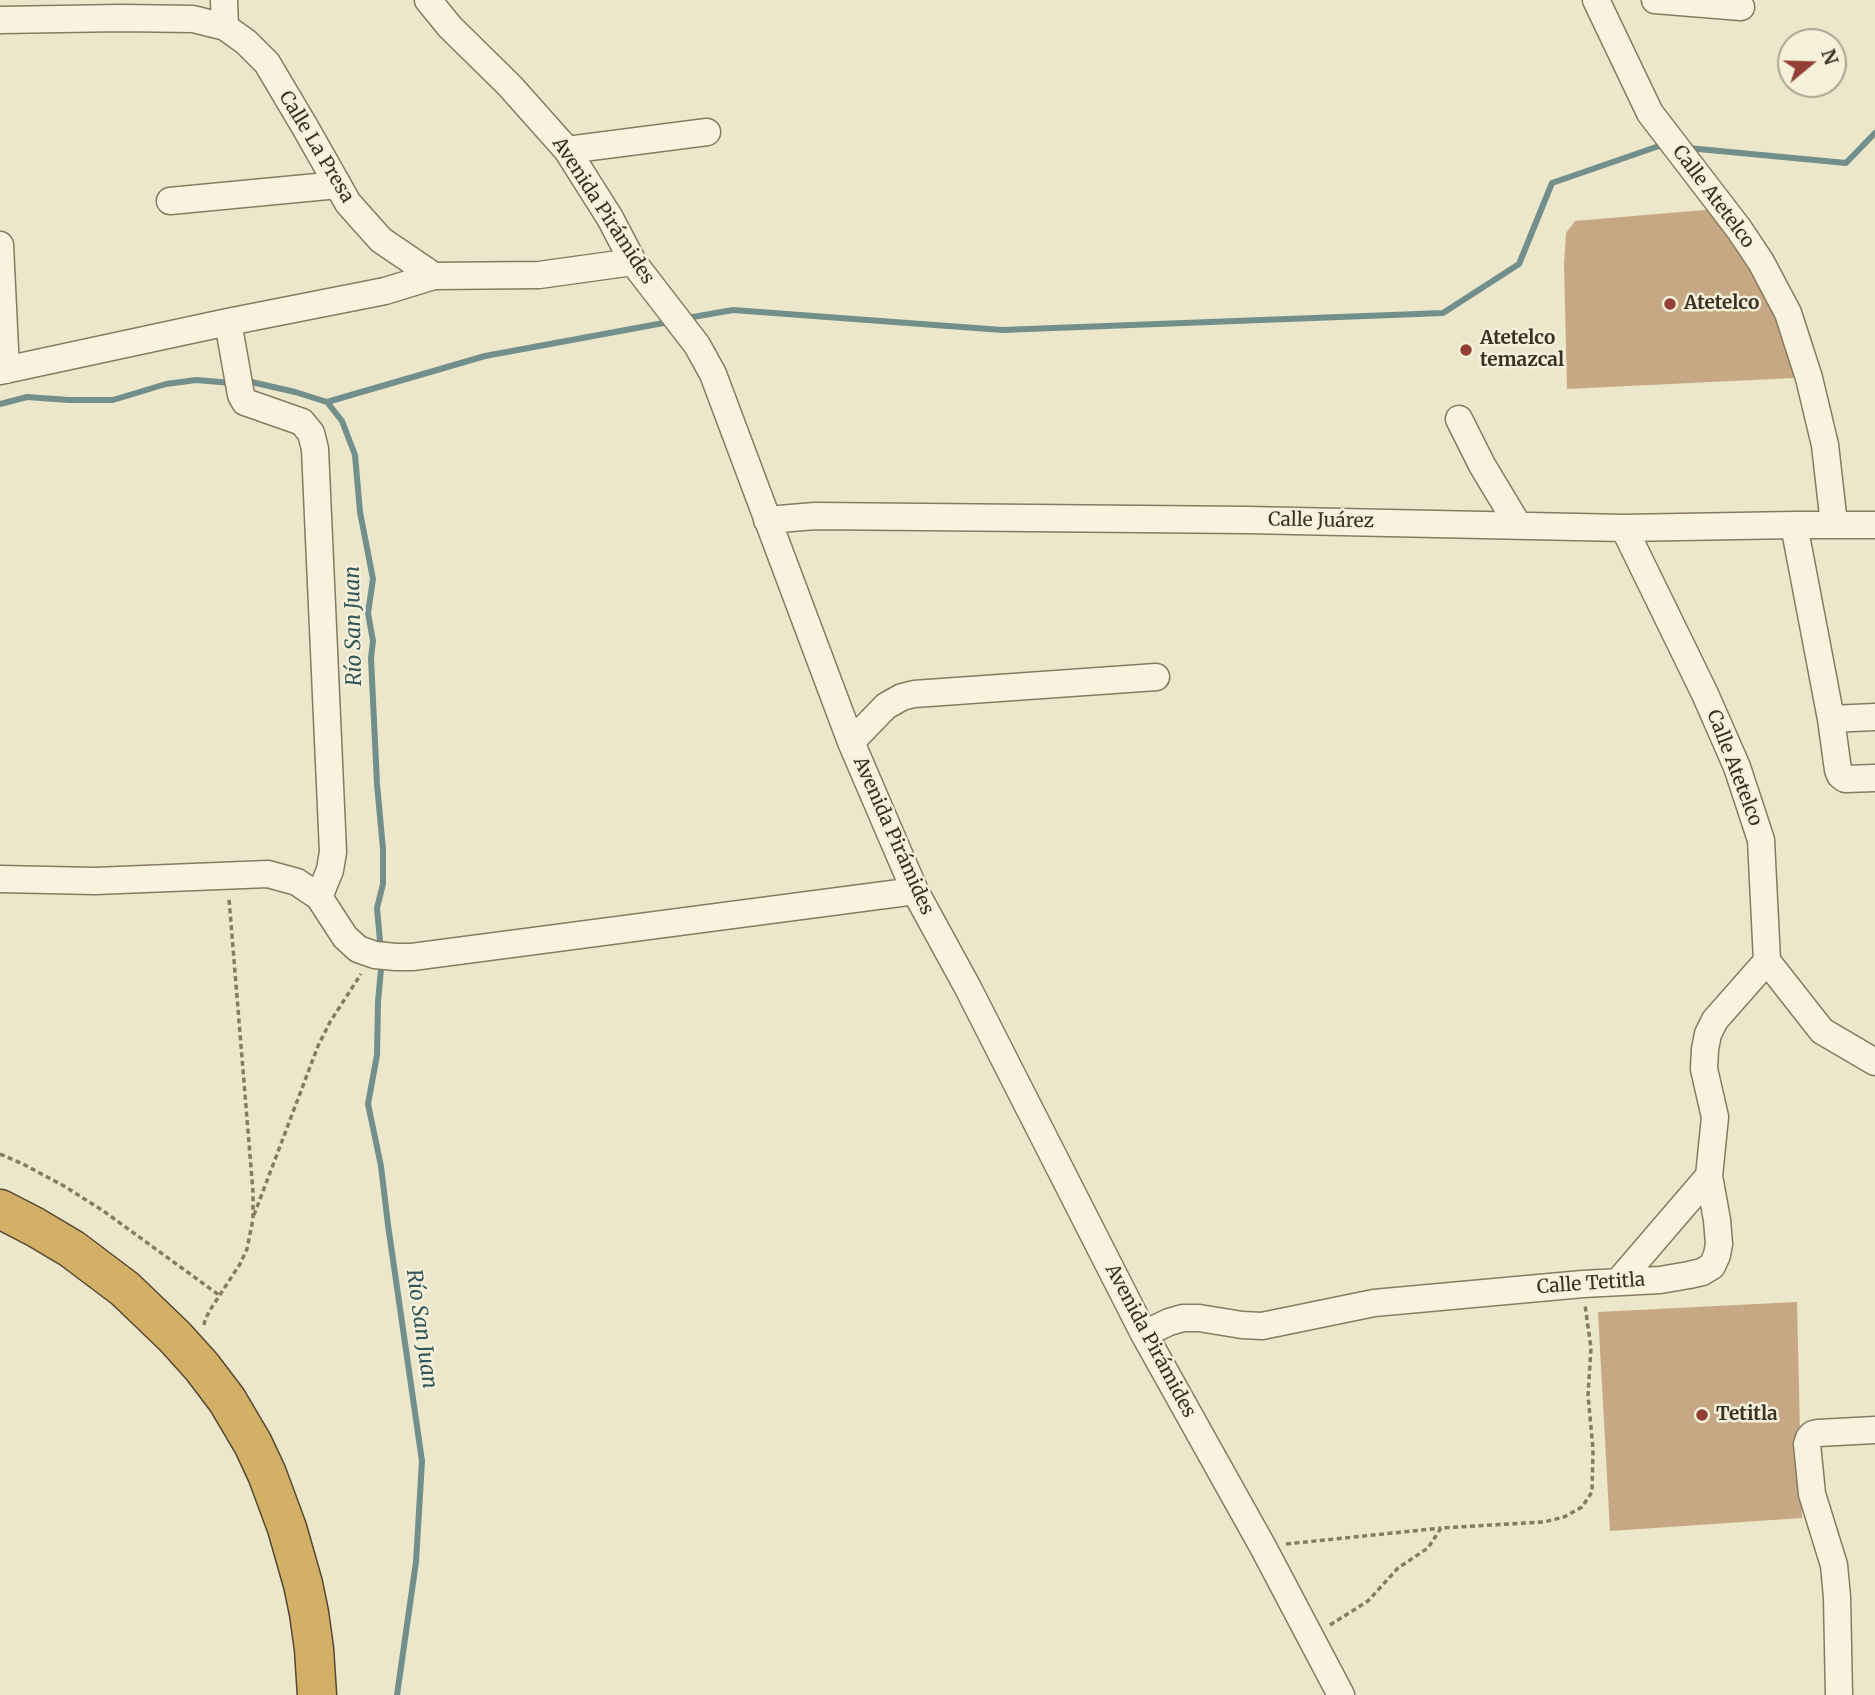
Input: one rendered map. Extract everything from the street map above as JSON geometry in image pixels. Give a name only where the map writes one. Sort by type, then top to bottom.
[{"type":"highway","points":[[0,1209],[72,1249],[125,1289],[175,1337],[228,1401],[253,1444],[288,1528],[309,1613],[317,1695]]},
{"type":"street","points":[[224,0],[225,27]]},
{"type":"street","name":"Avenida Pirámides","points":[[428,0],[450,27],[510,86],[568,150],[610,218],[633,262],[697,345],[713,374],[851,742],[915,891],[968,988],[1144,1334],[1263,1547],[1341,1695]]},
{"type":"street","name":"Calle Atetelco","points":[[1596,0],[1650,113],[1739,229],[1761,262],[1788,313],[1810,378],[1825,445],[1834,524]]},
{"type":"street","points":[[1655,0],[1741,7]]},
{"type":"street","name":"Calle La Presa","points":[[0,20],[120,9],[193,19],[225,27],[246,42],[267,64],[348,203],[381,240],[434,276]]},
{"type":"street","points":[[568,150],[707,132]]},
{"type":"street","points":[[170,201],[338,185]]},
{"type":"street","points":[[0,245],[2,369],[385,291],[434,276],[539,275],[633,262]]},
{"type":"street","points":[[228,322],[241,395],[245,402],[302,422],[310,433],[315,449],[332,852],[330,870],[319,897]]},
{"type":"street","points":[[1459,419],[1482,465],[1518,525]]},
{"type":"street","name":"Calle Juárez","points":[[767,520],[815,516],[1233,520],[1624,528],[1875,525]]},
{"type":"street","points":[[1794,525],[1831,719],[1838,770],[1840,775],[1850,780],[1875,778]]},
{"type":"street","name":"Calle Atetelco","points":[[1624,528],[1704,694],[1741,779],[1761,840],[1768,961]]},
{"type":"street","points":[[851,742],[894,700],[914,694],[1156,677]]},
{"type":"street","points":[[1831,719],[1875,717]]},
{"type":"street","points":[[0,879],[95,881],[268,874],[296,883],[319,897],[345,937],[358,949],[375,955],[396,957],[915,891]]},
{"type":"street","points":[[1768,961],[1822,1031],[1875,1062]]},
{"type":"street","name":"Calle Tetitla","points":[[1144,1334],[1183,1318],[1262,1326],[1374,1303],[1583,1284],[1660,1280],[1702,1272],[1712,1266],[1719,1244],[1709,1176],[1715,1117],[1704,1069],[1708,1034],[1715,1020],[1768,961]]},
{"type":"street","points":[[1618,1282],[1709,1176]]},
{"type":"street","points":[[1839,1695],[1834,1565],[1812,1494],[1807,1444],[1813,1434],[1875,1430]]},
{"type":"path","points":[[227,876],[253,1219]]},
{"type":"path","points":[[204,1329],[205,1321],[247,1249],[253,1219],[318,1046],[346,996],[375,955]]},
{"type":"path","points":[[0,1154],[64,1186],[102,1210],[219,1295]]},
{"type":"path","points":[[1263,1547],[1441,1528],[1544,1522],[1564,1517],[1583,1507],[1592,1492],[1593,1449],[1588,1395],[1591,1348],[1583,1284]]},
{"type":"path","points":[[1311,1637],[1368,1601],[1398,1568],[1428,1548],[1441,1528]]},
{"type":"building","name":"Atetelco","points":[[1716,209],[1782,321],[1794,378],[1567,389],[1564,264],[1566,233],[1575,221]]},
{"type":"building","name":"Tetitla","points":[[1797,1302],[1802,1518],[1610,1531],[1598,1312]]},
{"type":"waterway","points":[[1688,148],[1846,163],[1875,133]]},
{"type":"waterway","points":[[687,318],[733,310],[1002,330],[1443,313],[1519,264],[1552,183],[1659,146],[1666,147]]},
{"type":"waterway","points":[[327,402],[485,356],[669,322]]},
{"type":"waterway","name":"Río San Juan","points":[[0,404],[27,397],[113,400],[166,384],[196,380],[232,383]]},
{"type":"waterway","name":"Río San Juan","points":[[247,381],[327,402],[342,421],[355,455],[360,512],[373,579],[368,613],[373,641],[371,658],[377,784],[383,849],[383,884],[377,908],[380,941]]},
{"type":"waterway","name":"Río San Juan","points":[[381,969],[377,1055],[368,1104],[381,1166],[422,1461],[416,1562],[397,1695]]},
{"type":"place","name":"Atetelco","points":[[1670,304]]},
{"type":"place","name":"Atetelco temazcal","points":[[1466,350]]},
{"type":"place","name":"Tetitla","points":[[1702,1415]]}]
